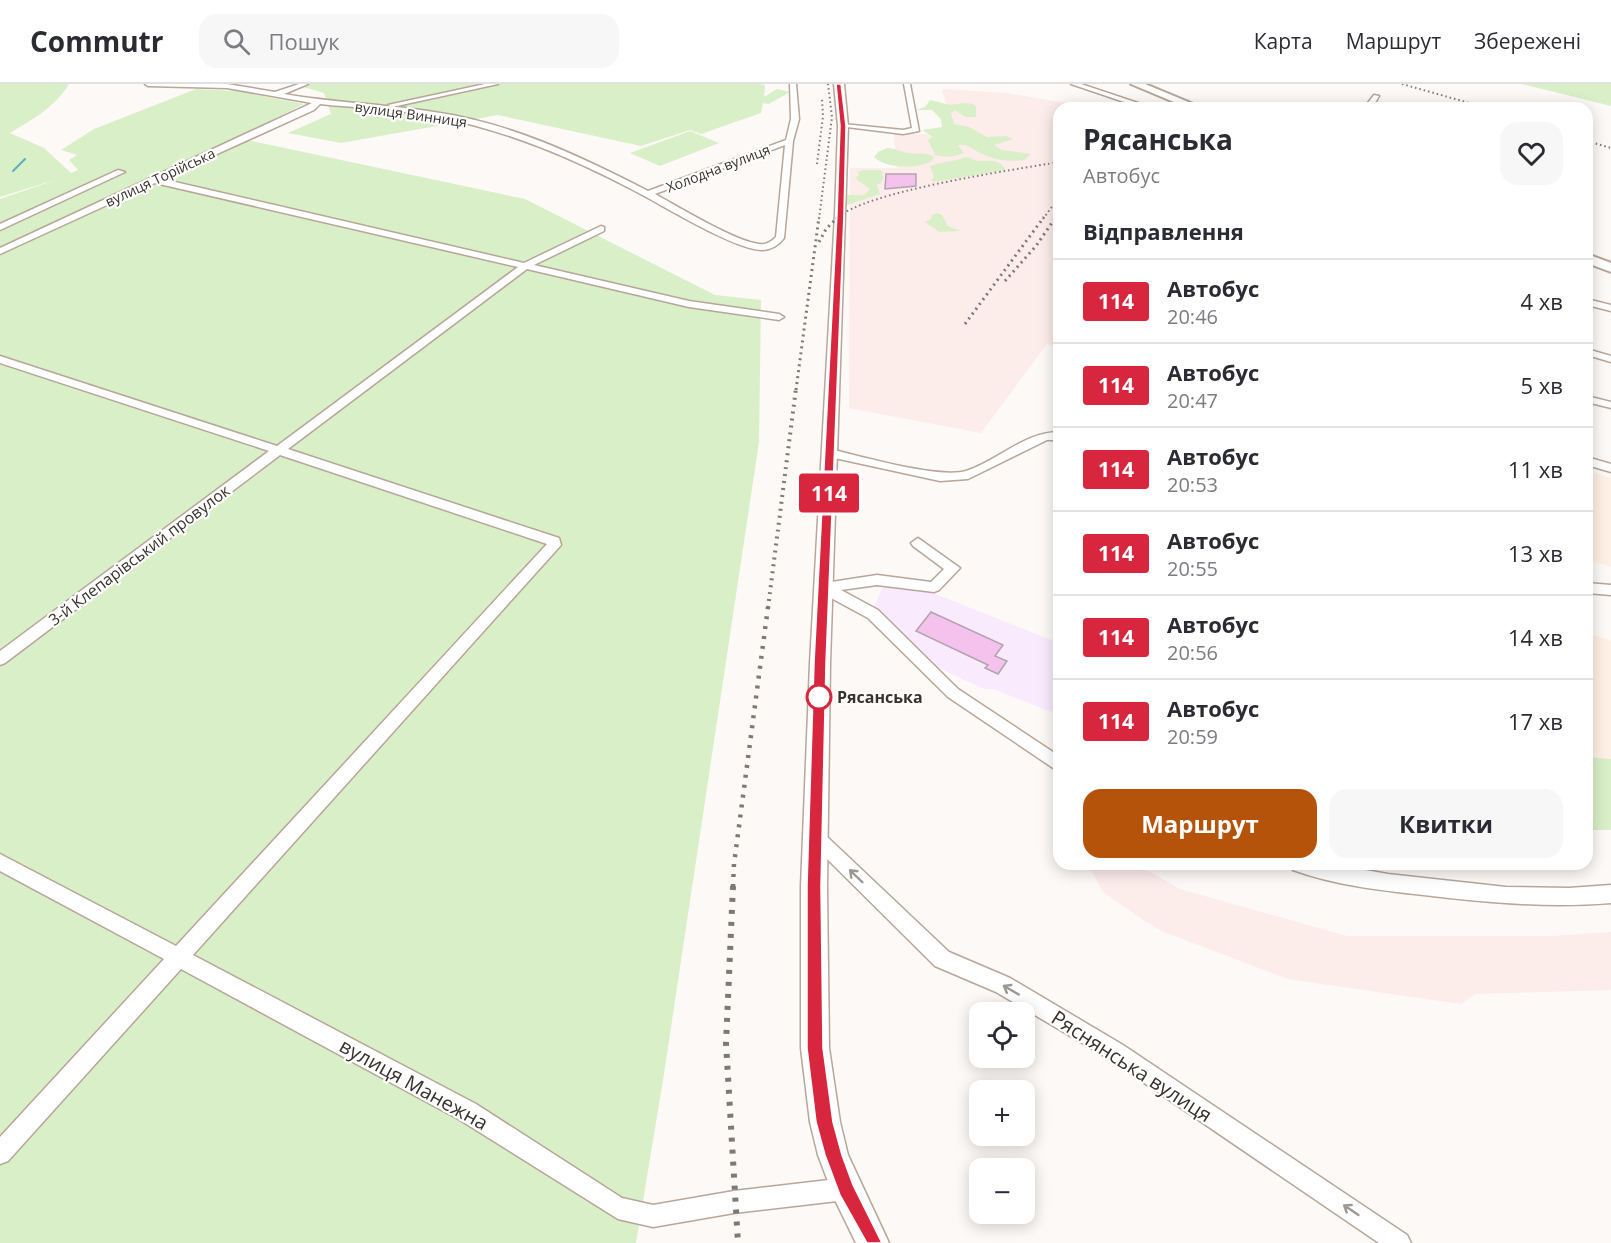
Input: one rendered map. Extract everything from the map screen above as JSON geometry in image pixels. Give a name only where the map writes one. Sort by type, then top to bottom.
[{"type":"main road","points":[[839,84],[843,126],[820,663],[815,1048],[825,1122],[846,1189],[873,1243]]},
{"type":"main road","points":[[1136,84],[1182,102]]},
{"type":"main road","points":[[1593,260],[1611,268]]},
{"type":"street","name":"вулиця Винниця","points":[[148,84],[218,85],[318,102],[435,114],[520,136],[578,158],[735,239],[757,248]]},
{"type":"street","points":[[274,95],[305,84]]},
{"type":"street","points":[[381,108],[495,84]]},
{"type":"street","name":"Холодна вулиця","points":[[757,248],[776,244],[780,238],[789,141],[795,119],[793,84]]},
{"type":"street","points":[[843,126],[903,132],[916,129],[907,84]]},
{"type":"street","points":[[1078,84],[1131,102]]},
{"type":"street","points":[[1372,102],[1376,96]]},
{"type":"street","name":"вулиця Торійська","points":[[0,251],[311,108],[318,102]]},
{"type":"street","name":"Холодна вулиця","points":[[648,194],[789,141]]},
{"type":"street","points":[[0,227],[121,172]]},
{"type":"street","points":[[154,180],[688,304],[779,317]]},
{"type":"street","name":"3-й Клепарівський провулок","points":[[0,659],[525,266],[601,229]]},
{"type":"street","points":[[1593,304],[1611,308]]},
{"type":"street","points":[[1593,354],[1611,359]]},
{"type":"street","points":[[0,359],[554,541],[554,545],[0,1154]]},
{"type":"street","points":[[1593,400],[1611,405]]},
{"type":"street","points":[[830,453],[940,477],[968,475],[1045,436],[1053,436]]},
{"type":"street","points":[[1593,463],[1611,468]]},
{"type":"street","points":[[825,588],[877,580],[934,587],[953,568],[918,543]]},
{"type":"street","points":[[825,588],[873,614],[953,693],[1053,761]]},
{"type":"street","points":[[1593,588],[1611,590]]},
{"type":"street","name":"Ряснянська вулиця","points":[[816,837],[942,959],[1003,986],[1116,1052],[1399,1243]]},
{"type":"street","name":"вулиця Манежна","points":[[0,862],[468,1112],[618,1208],[653,1216],[734,1202],[846,1189]]},
{"type":"street","points":[[1324,870],[1374,882],[1497,895],[1540,898],[1611,894]]},
{"type":"shaded area","points":[[942,89],[1007,93],[1059,102],[1053,102],[1053,346],[1047,344],[981,433],[849,408],[850,168],[897,168],[894,134],[954,134]]},
{"type":"shaded area","points":[[1593,472],[1611,478],[1611,567],[1593,561]]},
{"type":"shaded area","points":[[887,586],[928,591],[1053,641],[1053,713],[993,689],[984,689],[928,663],[874,607],[882,588]]},
{"type":"shaded area","points":[[1593,634],[1611,641],[1611,759],[1593,758]]},
{"type":"shaded area","points":[[1091,870],[1147,870],[1180,889],[1347,936],[1553,936],[1611,932],[1611,990],[1475,994],[1461,1004],[1288,979],[1164,932],[1103,892]]},
{"type":"green space","points":[[0,84],[69,84],[50,106],[10,133],[44,148],[71,173],[78,170],[69,160],[77,155],[61,150],[94,129],[196,89],[236,91],[304,104],[237,138],[525,199],[715,295],[761,300],[759,442],[664,1074],[636,1243],[0,1243],[0,199],[58,179],[0,197]]},
{"type":"green space","points":[[293,84],[759,84],[765,85],[764,97],[777,89],[790,92],[769,104],[763,103],[761,113],[701,134],[690,130],[641,146],[498,115],[341,143],[288,133],[331,114],[324,93]]},
{"type":"green space","points":[[1522,84],[1611,84],[1611,106]]},
{"type":"green space","points":[[930,100],[950,105],[968,103],[976,106],[976,117],[966,117],[955,110],[951,113],[954,124],[969,127],[987,137],[1006,136],[1013,139],[994,145],[1002,150],[1031,154],[1024,160],[1000,160],[966,145],[958,145],[964,153],[949,157],[935,155],[928,140],[933,137],[922,130],[942,127],[941,119],[932,110],[916,110],[925,107]]},
{"type":"green space","points":[[690,131],[719,143],[660,166],[630,153]]},
{"type":"green space","points":[[887,148],[908,153],[928,154],[934,157],[932,161],[917,166],[901,167],[885,164],[874,157],[878,152]]},
{"type":"green space","points":[[966,157],[978,161],[998,162],[1006,170],[934,182],[931,180],[934,177],[930,166]]},
{"type":"green space","points":[[880,170],[884,173],[881,174],[884,177],[881,183],[877,185],[880,194],[844,206],[845,195],[864,195],[870,189],[855,178],[859,175],[858,172]]},
{"type":"green space","points":[[937,213],[942,215],[948,226],[961,231],[939,232],[925,222]]},
{"type":"green space","points":[[1593,758],[1611,759],[1611,830],[1593,830]]},
{"type":"building","points":[[886,174],[916,174],[916,186],[885,189]]},
{"type":"building","points":[[931,612],[1003,645],[995,656],[1007,661],[998,674],[985,668],[988,665],[916,631]]},
{"type":"waterway","points":[[13,171],[25,159]]},
{"type":"railway","points":[[819,219],[832,117],[828,84]]},
{"type":"railway","points":[[1402,84],[1466,102]]},
{"type":"railway","points":[[817,164],[823,116],[822,99]]},
{"type":"railway","points":[[1593,143],[1611,148]]},
{"type":"railway","points":[[836,219],[876,199],[907,191],[1053,163]]},
{"type":"railway","points":[[1043,219],[1053,205]]},
{"type":"railway","points":[[796,390],[819,217]]},
{"type":"railway","points":[[965,324],[1044,217]]},
{"type":"railway","points":[[819,242],[826,229],[836,219]]},
{"type":"railway","points":[[1005,281],[1036,246],[1053,221]]},
{"type":"railway","points":[[768,608],[796,388]]},
{"type":"railway","points":[[733,887],[734,864],[768,607]]},
{"type":"railway","points":[[733,886],[726,1043],[738,1243]]},
{"type":"bus line","name":"114","points":[[839,84],[843,126],[841,214],[820,663],[814,886],[815,1048],[819,1087],[833,1155],[846,1189],[873,1243]]},
{"type":"place","name":"Рясанська","points":[[819,697]]}]
